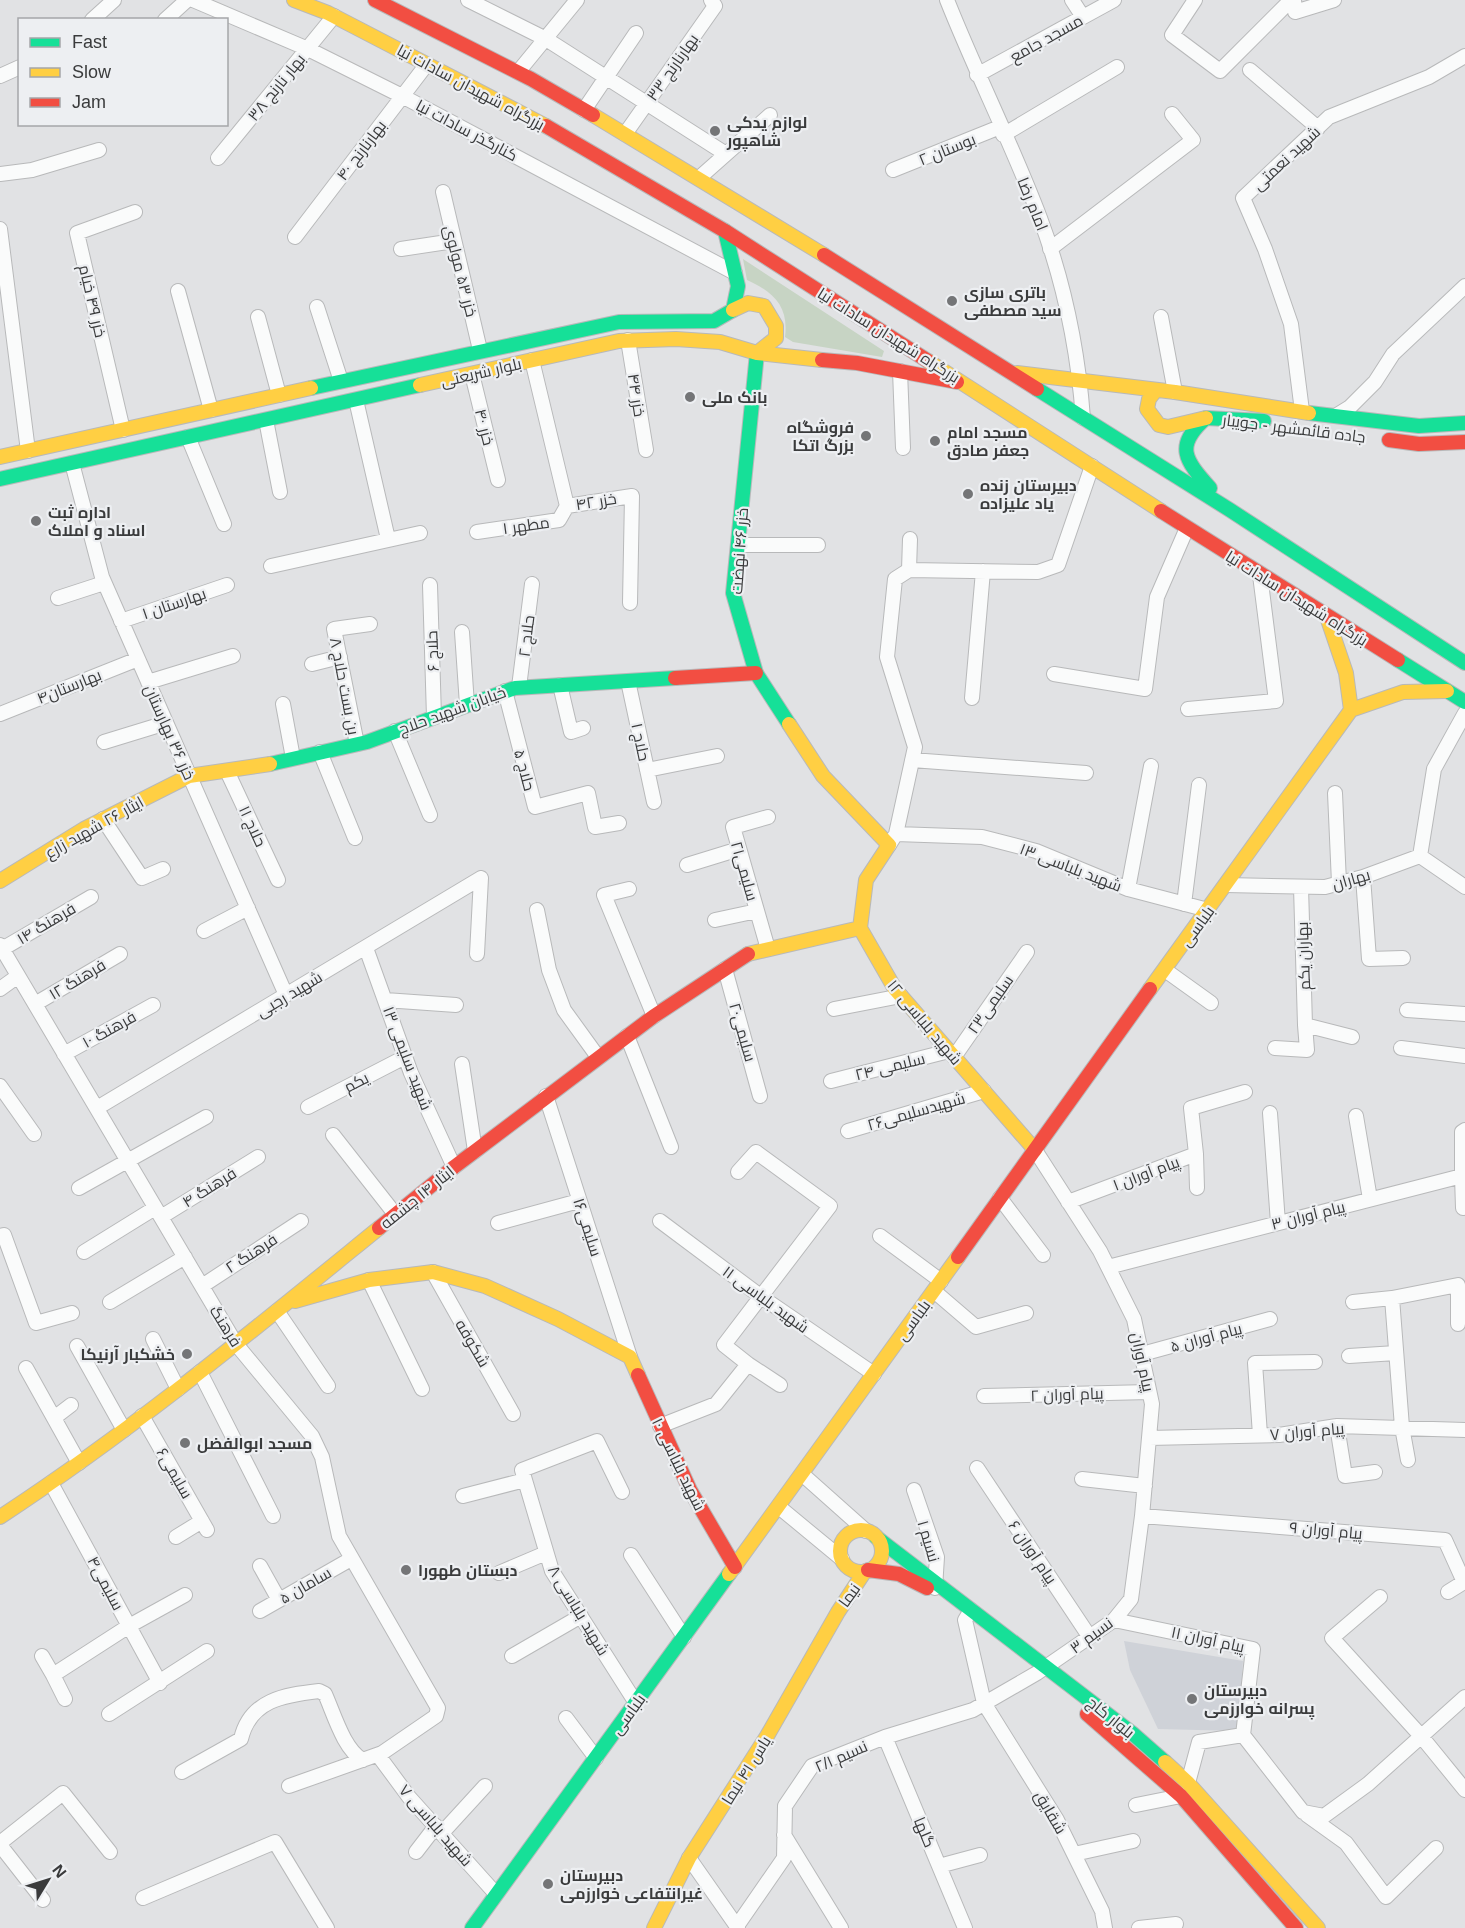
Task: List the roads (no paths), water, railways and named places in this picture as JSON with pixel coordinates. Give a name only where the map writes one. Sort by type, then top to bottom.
[{"type":"main road","name":"بزرگراه شهیدان سادات نیا","points":[[294,0],[334,16],[515,108],[725,231],[967,384],[1260,575],[1465,702]]},
{"type":"main road","name":"بزرگراه شهیدان سادات نیا","points":[[375,0],[518,72],[699,178],[1230,510],[1465,663]]},
{"type":"main road","points":[[725,231],[738,286],[733,310]]},
{"type":"main road","name":"بلوار شریعتی","points":[[0,458],[480,350],[618,322],[714,321],[748,303],[764,306],[776,321],[778,336],[771,347],[757,353]]},
{"type":"main road","name":"بلوار شریعتی","points":[[0,479],[628,340],[676,339],[720,342],[757,353],[857,363],[967,384]]},
{"type":"main road","name":"خزر ۴۶ نهضت","points":[[757,353],[733,593],[756,673],[823,776],[893,840]]},
{"type":"main road","points":[[1010,372],[1175,392],[1332,417],[1419,426],[1465,423]]},
{"type":"main road","points":[[1155,391],[1149,399],[1147,409],[1159,425],[1168,427],[1206,418]]},
{"type":"main road","name":"جاده قائمشهر - جویبار","points":[[1230,510],[1188,464],[1183,447],[1190,430],[1206,418],[1246,418],[1278,423]]},
{"type":"main road","name":"جاده قائمشهر - جویبار","points":[[1375,438],[1419,444],[1465,442]]},
{"type":"main road","points":[[1327,617],[1346,673],[1351,710],[1403,692],[1447,691]]},
{"type":"main road","name":"خیابان شهید حلاج","points":[[189,776],[293,759],[357,744],[519,687],[756,673]]},
{"type":"main road","name":"بلباسی","points":[[472,1928],[779,1507],[1351,710]]},
{"type":"main road","name":"ایثار ۲۶ شهید زارع","points":[[0,881],[103,819],[189,776]]},
{"type":"main road","points":[[860,928],[866,880],[893,840]]},
{"type":"main road","name":"ایثار ۱۴ چشمه","points":[[0,1517],[80,1463],[178,1389],[454,1167],[654,1016],[747,954],[860,928]]},
{"type":"main road","name":"شهید بلباسی ١٢","points":[[860,928],[901,996],[1035,1150]]},
{"type":"main road","points":[[282,1307],[369,1280],[433,1272],[485,1286],[558,1319],[630,1357]]},
{"type":"main road","name":"شهید بلباسی ١٠","points":[[630,1357],[690,1490],[735,1567]]},
{"type":"main road","points":[[853,1532],[871,1534],[880,1543],[880,1557],[877,1564],[867,1570],[851,1569],[843,1561],[843,1540],[853,1532]]},
{"type":"main road","name":"بلوار کاج","points":[[871,1534],[968,1615],[1132,1733],[1188,1783],[1318,1928]]},
{"type":"main road","name":"نیما","points":[[838,1612],[843,1561]]},
{"type":"main road","name":"بلوار کاج","points":[[867,1570],[885,1570],[935,1588]]},
{"type":"main road","name":"نیما","points":[[838,1612],[867,1570]]},
{"type":"main road","name":"یاس ۴۱ نیما","points":[[654,1928],[689,1858],[767,1736],[838,1612]]},
{"type":"main road","name":"بلوار کاج","points":[[1042,1670],[1181,1796],[1296,1928]]},
{"type":"street","points":[[94,18],[114,0]]},
{"type":"street","points":[[167,18],[187,0]]},
{"type":"street","name":"کنارگذر سادات نیا","points":[[193,0],[308,49],[402,96],[735,273]]},
{"type":"street","points":[[468,0],[546,39],[726,154]]},
{"type":"street","points":[[518,72],[578,0]]},
{"type":"street","name":"بهارنارنج ۳۳","points":[[625,134],[715,6],[711,0]]},
{"type":"street","name":"امام رضا","points":[[947,0],[1040,219],[1050,249],[1066,303],[1080,380],[1083,418]]},
{"type":"street","points":[[1072,0],[1083,17]]},
{"type":"street","name":"مسجد جامع","points":[[977,75],[1114,0]]},
{"type":"street","points":[[1194,0],[1172,35],[1220,71],[1293,0]]},
{"type":"street","points":[[1293,0],[1295,12],[1335,0]]},
{"type":"street","name":"بهار نارنج ۳۸","points":[[218,158],[334,16]]},
{"type":"street","points":[[584,110],[636,33]]},
{"type":"street","name":"شهید نعمتی","points":[[1302,411],[1291,324],[1265,249],[1243,198],[1329,117],[1429,77],[1465,56]]},
{"type":"street","name":"بهارنارنج ۴۰","points":[[295,237],[427,63]]},
{"type":"street","name":"بوستان ۲","points":[[893,170],[1002,131],[1117,67]]},
{"type":"street","points":[[0,76],[18,68]]},
{"type":"street","points":[[1250,70],[1318,128]]},
{"type":"street","points":[[1050,249],[1193,140],[1172,114]]},
{"type":"street","points":[[699,178],[770,115]]},
{"type":"street","points":[[0,174],[32,170],[99,150]]},
{"type":"street","name":"خزر ۵۳ مولوی","points":[[442,192],[480,350]]},
{"type":"street","name":"خزر ۴۹ خیام","points":[[123,430],[77,233],[135,212]]},
{"type":"street","points":[[0,229],[27,451]]},
{"type":"street","points":[[401,249],[454,241]]},
{"type":"street","points":[[1332,417],[1350,407],[1375,382],[1393,354],[1465,286]]},
{"type":"street","points":[[178,291],[211,410]]},
{"type":"street","points":[[317,307],[340,381]]},
{"type":"street","points":[[258,317],[279,395]]},
{"type":"street","points":[[1161,317],[1175,392]]},
{"type":"street","name":"خزر ۴۴","points":[[628,340],[646,450]]},
{"type":"street","name":"خزر ۴۲","points":[[532,360],[567,506],[632,495],[630,603]]},
{"type":"street","points":[[900,371],[903,448]]},
{"type":"street","name":"خزر ۴۰","points":[[472,374],[498,480]]},
{"type":"street","points":[[356,400],[388,539]]},
{"type":"street","points":[[266,420],[280,492]]},
{"type":"street","points":[[188,437],[224,524]]},
{"type":"street","name":"خزر ۳۶ بهارستان","points":[[72,463],[104,583],[286,996]]},
{"type":"street","points":[[893,840],[915,747],[887,657],[895,579],[909,570],[1038,572],[1059,565],[1092,466]]},
{"type":"street","name":"مطهر ۱","points":[[477,532],[559,520],[567,506]]},
{"type":"street","points":[[1054,674],[1145,689],[1157,597],[1187,528]]},
{"type":"street","points":[[271,566],[420,533]]},
{"type":"street","points":[[909,570],[910,539]]},
{"type":"street","points":[[738,545],[818,545]]},
{"type":"street","points":[[972,698],[983,571]]},
{"type":"street","points":[[1188,709],[1276,701],[1260,575]]},
{"type":"street","points":[[58,598],[104,583]]},
{"type":"street","name":"حلاج ۲","points":[[519,687],[532,584]]},
{"type":"street","name":"بهارستان ۱","points":[[121,621],[227,585]]},
{"type":"street","name":"حلاج ۶","points":[[430,585],[434,717]]},
{"type":"street","name":"بن بست حلاج ۸","points":[[357,744],[334,629],[370,624]]},
{"type":"street","points":[[462,632],[467,705]]},
{"type":"street","points":[[148,682],[233,656]]},
{"type":"street","points":[[312,664],[339,657]]},
{"type":"street","name":"بهارستان۴","points":[[0,714],[138,659]]},
{"type":"street","name":"حلاج ۱","points":[[628,681],[654,802]]},
{"type":"street","points":[[560,685],[571,732],[584,728]]},
{"type":"street","name":"حلاج ۵","points":[[505,691],[535,807],[588,793],[595,827],[619,823]]},
{"type":"street","points":[[283,704],[293,759]]},
{"type":"street","points":[[1465,713],[1434,769],[1420,856],[1465,887]]},
{"type":"street","points":[[104,742],[166,723]]},
{"type":"street","points":[[395,731],[430,815]]},
{"type":"street","points":[[320,752],[355,838]]},
{"type":"street","points":[[647,770],[717,756]]},
{"type":"street","points":[[912,760],[1086,773]]},
{"type":"street","points":[[1128,889],[1151,766]]},
{"type":"street","name":"حلاج ۱۱","points":[[227,771],[278,880]]},
{"type":"street","points":[[1184,904],[1199,785]]},
{"type":"street","points":[[1335,793],[1339,884]]},
{"type":"street","name":"سلیمی۲۱","points":[[768,817],[733,827],[768,949]]},
{"type":"street","points":[[103,819],[142,878],[163,869]]},
{"type":"street","name":"شهید بلباسی ١٣","points":[[893,840],[982,837],[1036,851],[1128,889],[1208,910]]},
{"type":"street","points":[[687,865],[739,849]]},
{"type":"street","name":"بهاران","points":[[1226,885],[1325,887],[1363,877],[1420,856]]},
{"type":"street","points":[[1363,877],[1369,959],[1403,958]]},
{"type":"street","name":"شهید رجبی","points":[[97,1108],[482,878],[477,954]]},
{"type":"street","name":"بهاران یکم","points":[[1275,1048],[1307,1050],[1301,886]]},
{"type":"street","points":[[629,890],[604,895],[654,1016]]},
{"type":"street","name":"فرهنگ ۱۴","points":[[1,947],[90,897]]},
{"type":"street","points":[[204,931],[248,908]]},
{"type":"street","points":[[537,910],[549,970],[564,1010],[598,1057]]},
{"type":"street","points":[[715,920],[757,911]]},
{"type":"street","name":"فرهنگ","points":[[1,947],[236,1344],[312,1436],[322,1457],[339,1536],[405,1646],[438,1708],[436,1716],[378,1755]]},
{"type":"street","name":"شهید سلیمی ۱۳","points":[[366,948],[405,1057],[454,1167]]},
{"type":"street","name":"سلیمی۲۳","points":[[951,1054],[1027,952]]},
{"type":"street","name":"فرهنگ ۱۲","points":[[35,1005],[120,954]]},
{"type":"street","name":"سلیمی۲۰","points":[[725,969],[760,1096]]},
{"type":"street","points":[[1164,970],[1211,1003]]},
{"type":"street","points":[[0,989],[18,976]]},
{"type":"street","points":[[834,1009],[901,996]]},
{"type":"street","points":[[385,1000],[456,1005]]},
{"type":"street","name":"فرهنگ ۱۰","points":[[64,1054],[153,1005]]},
{"type":"street","points":[[1407,1010],[1465,1014]]},
{"type":"street","points":[[1305,1025],[1353,1037]]},
{"type":"street","points":[[627,1036],[671,1147]]},
{"type":"street","points":[[1401,1048],[1465,1056]]},
{"type":"street","name":"سلیمی ۲۴","points":[[831,1081],[951,1054]]},
{"type":"street","name":"یکم","points":[[308,1107],[405,1057]]},
{"type":"street","points":[[462,1064],[476,1151]]},
{"type":"street","points":[[0,1086],[34,1134]]},
{"type":"street","name":"شهیدسلیمی۲۶","points":[[848,1131],[984,1092]]},
{"type":"street","name":"پیام آوران ۱","points":[[1068,1202],[1196,1154],[1191,1108],[1245,1092]]},
{"type":"street","name":"سلیمی۱۶","points":[[546,1096],[630,1357]]},
{"type":"street","points":[[1270,1113],[1278,1223]]},
{"type":"street","points":[[1356,1116],[1370,1199]]},
{"type":"street","points":[[79,1188],[206,1117]]},
{"type":"street","points":[[1462,1208],[1462,1132],[1465,1130]]},
{"type":"street","points":[[333,1135],[395,1214]]},
{"type":"street","name":"پیام آوران","points":[[1035,1150],[1108,1267],[1134,1319],[1142,1354],[1152,1404],[1142,1516],[1131,1599]]},
{"type":"street","points":[[738,1172],[756,1152],[830,1206],[763,1298],[724,1345],[780,1385]]},
{"type":"street","points":[[1196,1154],[1197,1188]]},
{"type":"street","name":"فرهنگ ۴","points":[[84,1252],[258,1157]]},
{"type":"street","name":"پیام آوران ۳","points":[[1108,1267],[1462,1176]]},
{"type":"street","points":[[1000,1198],[1043,1255]]},
{"type":"street","points":[[498,1222],[579,1201]]},
{"type":"street","name":"فرهنگ ۲","points":[[201,1286],[301,1221]]},
{"type":"street","name":"شهید بلباسی ١١","points":[[660,1221],[763,1298],[874,1374]]},
{"type":"street","points":[[0,1236],[4,1235],[36,1323],[72,1313]]},
{"type":"street","points":[[880,1236],[938,1286],[976,1328],[1026,1313]]},
{"type":"street","points":[[110,1302],[185,1257]]},
{"type":"street","name":"شکوفه","points":[[433,1272],[513,1414]]},
{"type":"street","points":[[369,1280],[422,1389]]},
{"type":"street","points":[[1353,1302],[1392,1298],[1458,1285],[1458,1324]]},
{"type":"street","points":[[1392,1298],[1401,1427],[1408,1460]]},
{"type":"street","points":[[282,1307],[328,1386]]},
{"type":"street","name":"پیام آوران ۵","points":[[1142,1354],[1270,1319]]},
{"type":"street","points":[[153,1339],[178,1389]]},
{"type":"street","points":[[77,1346],[124,1430]]},
{"type":"street","points":[[1349,1356],[1396,1353]]},
{"type":"street","points":[[1260,1435],[1255,1364],[1315,1362]]},
{"type":"street","points":[[660,1426],[716,1404],[748,1364]]},
{"type":"street","points":[[26,1368],[80,1463]]},
{"type":"street","points":[[200,1372],[273,1516]]},
{"type":"street","name":"پیام آوران ۲","points":[[984,1396],[1149,1392]]},
{"type":"street","points":[[54,1418],[71,1405]]},
{"type":"street","name":"سلیمی۶","points":[[142,1416],[204,1525],[176,1537]]},
{"type":"street","points":[[1337,1426],[1345,1476],[1375,1472]]},
{"type":"street","name":"پیام آوران ۷","points":[[1149,1438],[1260,1435],[1337,1426],[1465,1430]]},
{"type":"street","points":[[463,1496],[525,1480],[522,1470],[597,1441],[622,1492]]},
{"type":"street","name":"پیام آوران ۶","points":[[977,1468],[1089,1636]]},
{"type":"street","name":"بلوار کاج","points":[[802,1474],[871,1534]]},
{"type":"street","points":[[1082,1479],[1145,1486]]},
{"type":"street","name":"شهید بلباسی ۸","points":[[525,1480],[552,1570],[636,1703]]},
{"type":"street","name":"سلیمی۴","points":[[51,1483],[160,1683]]},
{"type":"street","name":"نسیم ۱","points":[[914,1490],[937,1557],[935,1588]]},
{"type":"street","points":[[779,1507],[843,1561]]},
{"type":"street","name":"پیام آوران ۹","points":[[1142,1516],[1444,1540],[1464,1582],[1448,1592]]},
{"type":"street","points":[[499,1573],[546,1553]]},
{"type":"street","points":[[631,1555],[684,1637]]},
{"type":"street","name":"سامان ۵","points":[[260,1611],[351,1559]]},
{"type":"street","points":[[260,1566],[279,1600]]},
{"type":"street","points":[[53,1675],[129,1626],[185,1595]]},
{"type":"street","points":[[1380,1597],[1332,1638],[1465,1790]]},
{"type":"street","name":"نسیم ۳","points":[[1042,1670],[1114,1620],[1131,1599]]},
{"type":"street","name":"شقایق","points":[[968,1615],[984,1703],[1057,1820],[1102,1911],[1105,1928]]},
{"type":"street","points":[[512,1656],[581,1616]]},
{"type":"street","name":"پیام آوران ۱۱","points":[[1114,1620],[1253,1649],[1243,1735]]},
{"type":"street","points":[[109,1714],[207,1651]]},
{"type":"street","points":[[42,1656],[65,1699]]},
{"type":"street","name":"نسیم ۲/۱","points":[[737,1927],[784,1858],[785,1806],[812,1766],[885,1737],[973,1710],[1042,1670]]},
{"type":"street","points":[[182,1772],[241,1739],[245,1722],[263,1705],[319,1691],[325,1694],[350,1747],[363,1760]]},
{"type":"street","points":[[1303,1812],[1324,1816],[1368,1784],[1465,1697]]},
{"type":"street","points":[[567,1718],[596,1758]]},
{"type":"street","points":[[1188,1783],[1199,1742],[1243,1735],[1303,1812],[1346,1843],[1386,1897],[1436,1848]]},
{"type":"street","name":"گلها","points":[[885,1737],[965,1928]]},
{"type":"street","points":[[289,1786],[378,1755]]},
{"type":"street","name":"شهید بلباسی ۷","points":[[378,1755],[409,1797],[496,1894]]},
{"type":"street","points":[[416,1852],[485,1786]]},
{"type":"street","points":[[43,1900],[0,1844],[63,1793],[110,1852]]},
{"type":"street","points":[[1136,1805],[1181,1796]]},
{"type":"street","points":[[784,1835],[841,1928]]},
{"type":"street","points":[[1074,1854],[1134,1841]]},
{"type":"street","points":[[142,1898],[275,1842],[327,1928]]},
{"type":"street","points":[[939,1866],[980,1855]]},
{"type":"street","points":[[689,1858],[737,1927]]},
{"type":"street","points":[[1140,1928],[1176,1924]]},
{"type":"place","name":"لوازم یدکی شاهپور","points":[[715,131]]},
{"type":"place","name":"باتری سازی سید مصطفی","points":[[952,301]]},
{"type":"place","name":"بانک ملی","points":[[690,397]]},
{"type":"place","name":"فروشگاه بزرگ اتکا","points":[[866,436]]},
{"type":"place","name":"مسجد امام جعفر صادق","points":[[935,441]]},
{"type":"place","name":"دبیرستان زنده یاد علیزاده","points":[[968,494]]},
{"type":"place","name":"اداره ثبت اسناد و املاک","points":[[36,521]]},
{"type":"place","name":"خشکبار آرنیکا","points":[[187,1354]]},
{"type":"place","name":"مسجد ابوالفضل","points":[[185,1443]]},
{"type":"place","name":"دبستان طهورا","points":[[406,1570]]},
{"type":"place","name":"دبیرستان پسرانه خوارزمی","points":[[1192,1699]]},
{"type":"place","name":"دبیرستان غیرانتفاعی خوارزمی","points":[[548,1884]]}]
